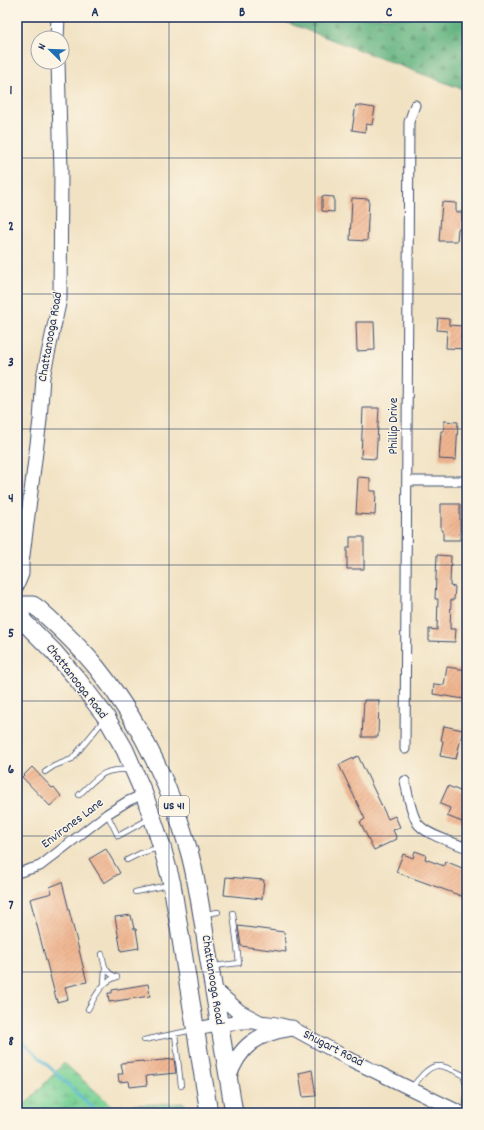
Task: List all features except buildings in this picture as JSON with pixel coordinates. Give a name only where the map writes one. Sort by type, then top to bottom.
[{"type":"highway","name":"Chattanooga Road","points":[[208,1113],[172,884],[162,846],[144,794],[125,750],[106,717],[66,665],[23,621],[18,604],[33,605],[48,617],[72,640],[103,676],[135,724],[160,771],[179,819],[193,870],[210,913],[210,966],[234,1113]]},
{"type":"main road","points":[[214,990],[239,1012],[258,1022]]},
{"type":"main road","points":[[228,1079],[238,1057],[248,1044],[262,1035],[292,1028]]},
{"type":"street","points":[[57,30],[58,17]]},
{"type":"street","name":"Chattanooga Road","points":[[17,586],[22,574],[19,565],[40,420],[43,377],[60,299],[61,171],[58,70]]},
{"type":"street","name":"Phillip Drive","points":[[405,749],[409,122],[415,105]]},
{"type":"street","points":[[407,481],[467,481]]},
{"type":"street","points":[[405,781],[408,796],[418,824],[430,833],[467,848]]},
{"type":"street","name":"Environes Lane","points":[[17,873],[40,866],[108,814],[128,801],[144,794]]},
{"type":"street","name":"Shugart Road","points":[[196,1029],[219,1025],[258,1022],[274,1023],[292,1028],[347,1058],[462,1113]]},
{"type":"lane","points":[[45,772],[54,766],[72,759],[100,727],[106,717]]},
{"type":"lane","points":[[80,794],[103,773],[118,769],[134,770]]},
{"type":"lane","points":[[108,814],[118,836],[152,817]]},
{"type":"lane","points":[[127,860],[141,853],[162,846]]},
{"type":"lane","points":[[135,892],[172,884]]},
{"type":"lane","points":[[210,966],[239,963],[233,914]]},
{"type":"lane","points":[[102,954],[105,968],[104,984]]},
{"type":"lane","points":[[88,1009],[104,984],[112,978],[117,977],[110,974],[105,968]]},
{"type":"lane","points":[[144,1040],[196,1029]]},
{"type":"lane","points":[[175,1034],[181,1086]]},
{"type":"lane","points":[[411,1088],[427,1070],[433,1066],[444,1066],[463,1075],[467,1087]]},
{"type":"lane","points":[[465,1113],[467,1096]]},
{"type":"green space","points":[[272,17],[467,17],[467,91]]},
{"type":"green space","points":[[64,1063],[112,1106],[184,1103],[186,1113],[17,1113]]},
{"type":"waterway","points":[[17,116],[17,130]]},
{"type":"waterway","points":[[17,1012],[22,1041],[17,1051]]},
{"type":"waterway","points":[[22,1041],[98,1113]]}]
